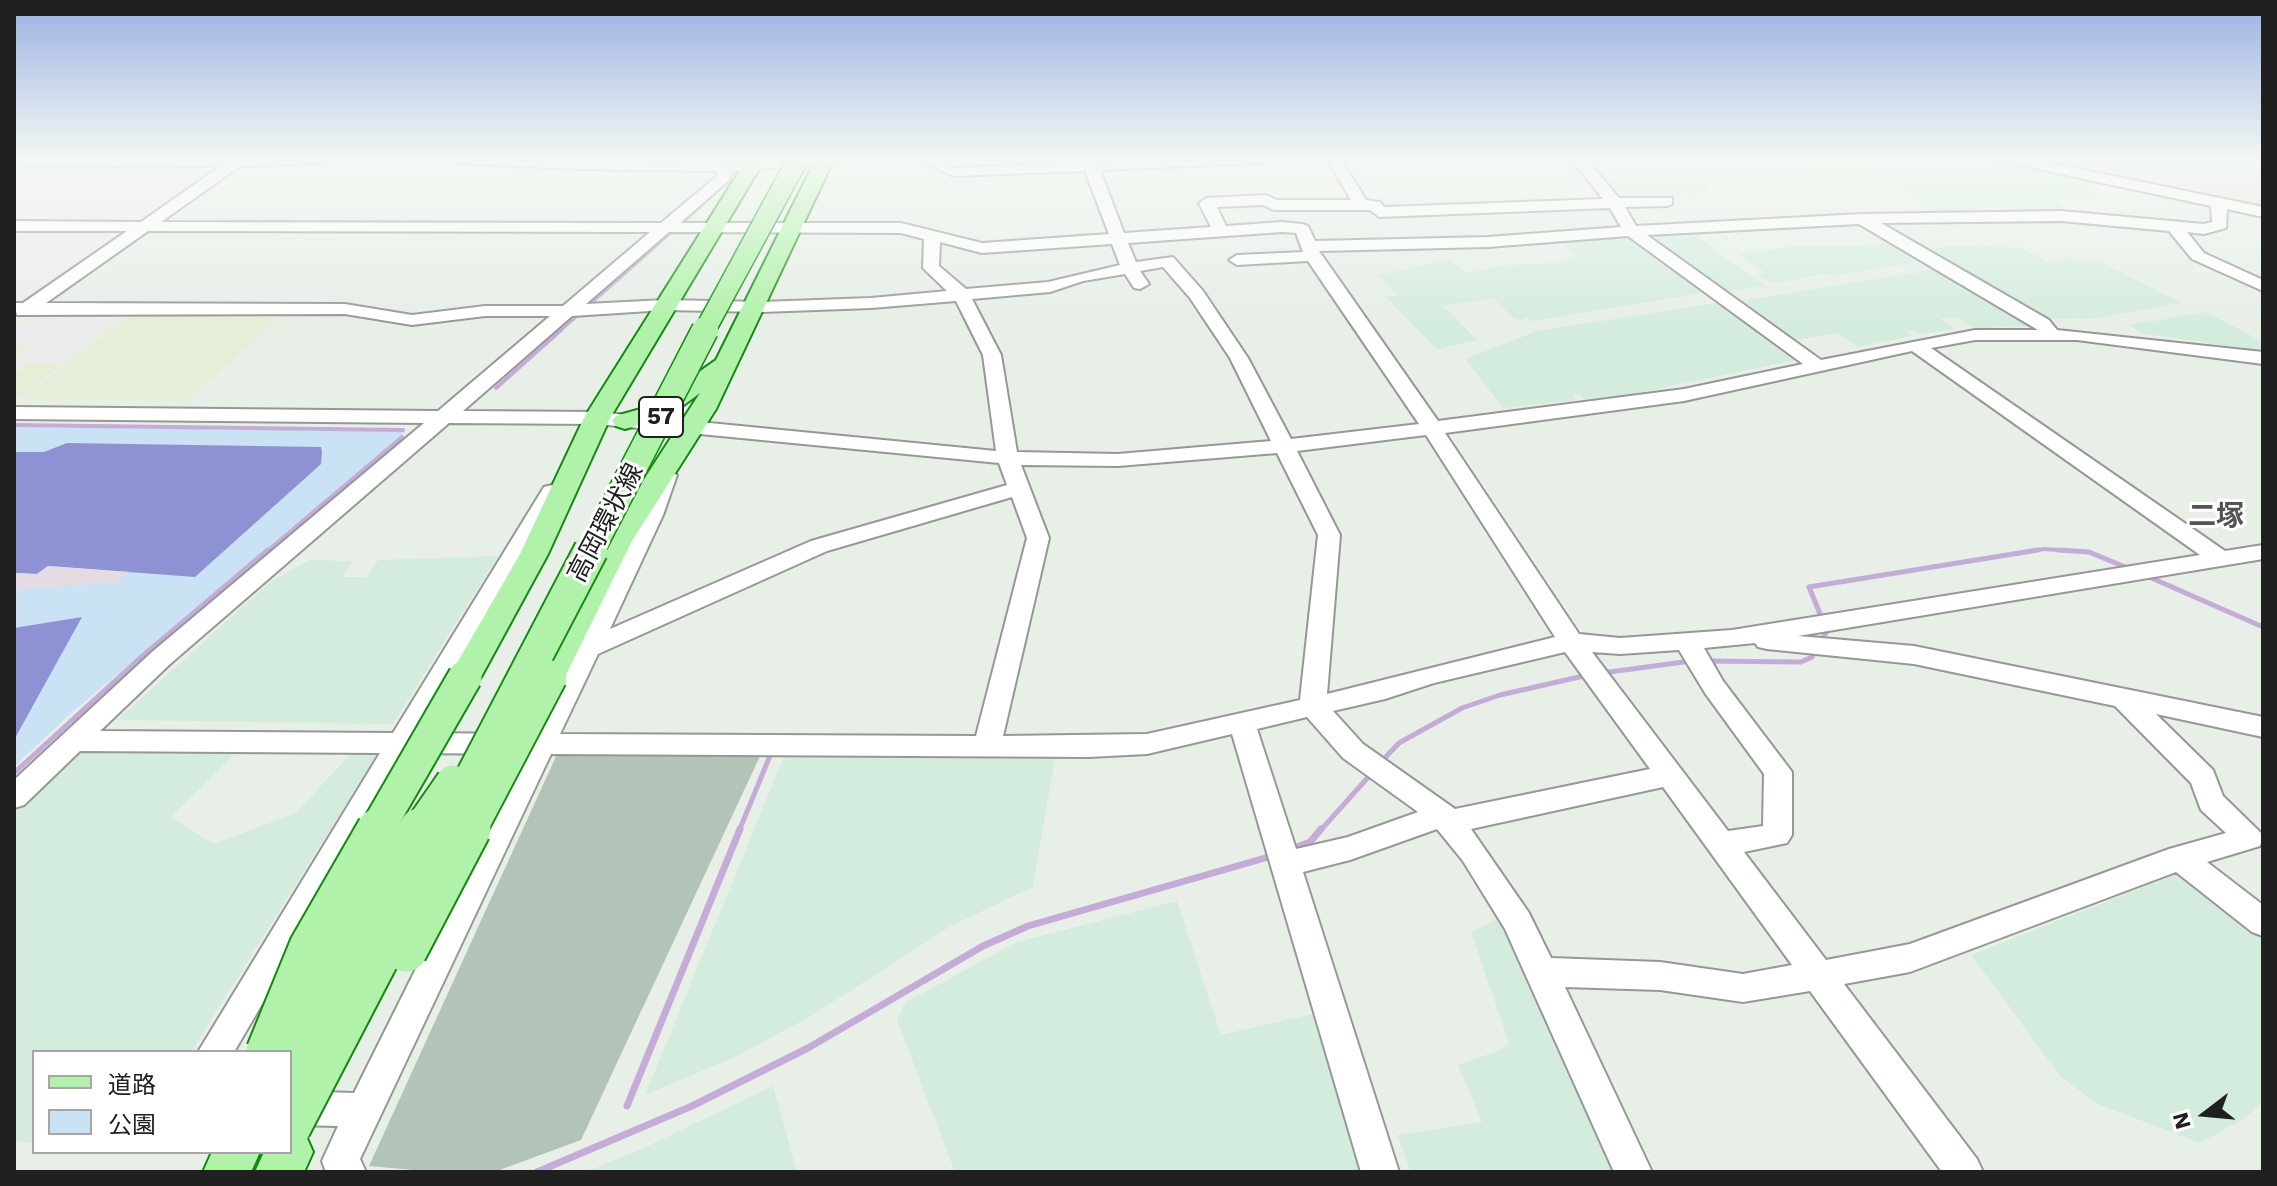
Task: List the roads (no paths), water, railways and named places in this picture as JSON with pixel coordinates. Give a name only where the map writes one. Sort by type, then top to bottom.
[{"type":"main road","name":"57","points":[[268,1050],[310,947],[534,554],[597,418],[721,214]]},
{"type":"main road","name":"高岡環状線","points":[[292,1123],[538,676],[724,294],[768,214]]},
{"type":"main road","name":"57","points":[[292,1148],[408,947],[538,676],[618,541],[704,409],[797,214]]},
{"type":"main road","points":[[575,467],[624,427],[660,411],[701,383],[728,359]]},
{"type":"main road","name":"高岡環状線","points":[[292,1054],[403,854],[538,676]]},
{"type":"main road","points":[[226,1172],[236,1154]]},
{"type":"main road","points":[[266,1172],[276,1154]]},
{"type":"main road","name":"57","points":[[278,1172],[288,1154]]},
{"type":"street","points":[[18,311],[159,214]]},
{"type":"street","points":[[14,797],[171,649],[447,416],[679,214]]},
{"type":"street","points":[[1109,214],[1135,275]]},
{"type":"street","points":[[1213,214],[1221,231]]},
{"type":"street","points":[[1304,214],[1308,244]]},
{"type":"street","points":[[1621,214],[1631,231],[1818,366]]},
{"type":"street","points":[[1237,260],[1308,244],[1488,242],[1862,219],[2061,216],[2132,220],[2204,229],[2220,225],[2219,214]]},
{"type":"street","points":[[1862,219],[2043,324],[2051,334]]},
{"type":"street","points":[[14,226],[901,228],[982,248],[1296,227],[1571,642],[1964,1172]]},
{"type":"street","points":[[2174,226],[2198,256],[2263,286]]},
{"type":"street","points":[[933,234],[929,260],[931,268],[961,294],[992,355],[1008,458],[1038,538],[987,747]]},
{"type":"street","points":[[18,311],[345,309],[412,320],[485,311],[564,311],[665,305],[754,308],[871,303],[1050,287],[1135,275],[1167,261],[1197,295],[1239,358],[1329,535],[1313,706],[1353,751],[1446,819],[1474,853],[1518,922],[1633,1172]]},
{"type":"street","points":[[14,413],[597,418],[1008,458],[1118,460],[1286,446],[1684,395],[1975,335],[2051,334],[2122,339],[2263,358]]},
{"type":"street","points":[[1915,345],[2221,559]]},
{"type":"street","points":[[347,1172],[340,1161],[652,515],[669,465]]},
{"type":"street","points":[[216,1050],[552,493],[575,467]]},
{"type":"street","points":[[588,648],[819,546],[1019,488]]},
{"type":"street","points":[[72,741],[987,747],[1147,744],[1385,690],[1429,675],[1571,642],[1620,646],[1732,638],[2263,552]]},
{"type":"street","points":[[1732,638],[1914,655],[2263,727]]},
{"type":"street","points":[[1687,642],[1714,687],[1778,772],[1777,835],[1721,844]]},
{"type":"street","points":[[1541,972],[1660,976],[1743,988],[1910,958],[2180,858],[2250,838],[2211,802],[2203,778],[2124,699]]},
{"type":"street","points":[[1242,723],[1380,1172]]},
{"type":"street","points":[[1285,864],[1446,819],[1670,775]]},
{"type":"street","points":[[2180,858],[2263,923]]},
{"type":"street","points":[[299,910],[462,907]]},
{"type":"street","points":[[292,1108],[364,1110]]},
{"type":"waterway","points":[[559,332],[692,214]]},
{"type":"waterway","points":[[2250,214],[2263,217]]},
{"type":"waterway","points":[[496,388],[561,330]]},
{"type":"waterway","points":[[14,425],[403,430]]},
{"type":"waterway","points":[[266,552],[402,437]]},
{"type":"waterway","points":[[14,773],[139,659],[268,550]]},
{"type":"waterway","points":[[1705,661],[1801,662],[1812,657],[1827,631],[1809,587],[2038,550]]},
{"type":"waterway","points":[[2026,552],[2038,550]]},
{"type":"waterway","points":[[2038,550],[2070,551]]},
{"type":"waterway","points":[[2058,550],[2070,551]]},
{"type":"waterway","points":[[2070,551],[2089,552],[2130,569]]},
{"type":"waterway","points":[[2070,551],[2088,552]]},
{"type":"waterway","points":[[2147,576],[2263,627]]},
{"type":"waterway","points":[[1602,673],[1691,661]]},
{"type":"waterway","points":[[1380,763],[1399,743],[1462,708],[1500,695],[1588,675]]},
{"type":"waterway","points":[[739,831],[772,751]]},
{"type":"waterway","points":[[1320,831],[1371,774]]},
{"type":"waterway","points":[[627,1106],[740,829]]},
{"type":"waterway","points":[[1289,850],[1310,842],[1321,829]]},
{"type":"waterway","points":[[537,1172],[692,1106],[808,1048],[983,946],[1028,926],[1272,856]]},
{"type":"district","name":"二塚","points":[[2216,517]]}]
